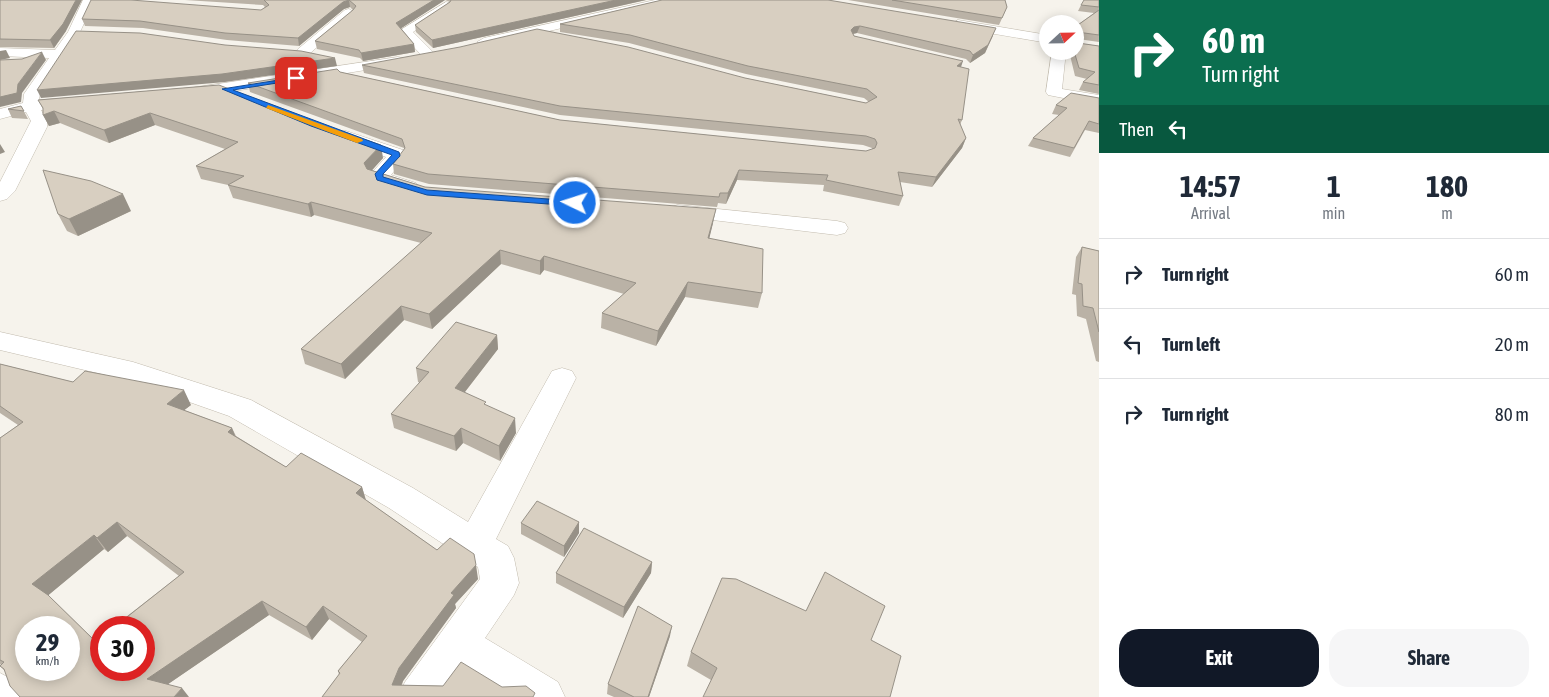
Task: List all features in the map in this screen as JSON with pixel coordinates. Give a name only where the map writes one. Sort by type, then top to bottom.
[{"type":"street","points":[[0,195],[5,191],[38,127],[39,121],[31,106],[32,94],[74,32],[89,0]]},
{"type":"street","points":[[470,46],[670,0]]},
{"type":"street","points":[[608,2],[637,9]]},
{"type":"street","points":[[429,55],[405,31],[446,4]]},
{"type":"street","points":[[349,13],[298,52],[377,82]]},
{"type":"street","points":[[945,22],[1039,38]]},
{"type":"street","points":[[74,32],[94,33]]},
{"type":"street","points":[[527,32],[564,38]]},
{"type":"street","points":[[0,52],[58,54]]},
{"type":"street","points":[[180,94],[225,89],[326,62],[366,67],[445,52]]},
{"type":"street","points":[[1058,60],[1054,92],[1099,100]]},
{"type":"street","points":[[225,89],[260,104]]},
{"type":"street","points":[[0,114],[31,106],[97,101]]},
{"type":"street","points":[[327,130],[396,154],[378,177],[427,192]]},
{"type":"street","points":[[661,209],[837,228]]},
{"type":"street","points":[[0,341],[133,372],[240,408],[401,498],[495,558],[500,583],[420,697]]},
{"type":"street","points":[[474,545],[562,378]]},
{"type":"street","points":[[456,645],[542,697]]},
{"type":"building","points":[[0,0],[76,0],[63,24],[50,40],[0,39]]},
{"type":"building","points":[[91,0],[131,0],[261,10],[269,5],[264,0],[349,0],[343,2],[298,38],[225,33],[140,21],[82,19]]},
{"type":"building","points":[[349,0],[434,0],[396,23],[414,44],[361,53],[359,50],[315,41],[353,10],[356,6]]},
{"type":"building","points":[[451,0],[616,0],[432,40],[415,25]]},
{"type":"building","points":[[662,0],[828,0],[996,28],[988,45],[973,55],[970,51],[860,26],[854,27],[851,30],[854,36],[963,61],[957,66],[969,69],[962,120],[958,119],[966,138],[936,177],[898,172],[903,196],[826,180],[828,175],[739,170],[728,193],[720,193],[719,197],[428,174],[393,164],[405,148],[402,139],[248,83],[337,69],[340,72],[560,120],[866,151],[875,148],[877,143],[875,139],[866,136],[560,106],[362,65],[460,47],[537,29],[628,47],[745,78],[866,103],[877,97],[867,89],[748,66],[630,35],[560,24]]},
{"type":"building","points":[[892,0],[1005,0],[1007,7],[1002,18]]},
{"type":"building","points":[[1084,0],[1099,0],[1099,7],[1081,5]]},
{"type":"building","points":[[1099,10],[1099,35],[1084,33],[1084,21]]},
{"type":"building","points":[[76,31],[140,33],[225,45],[301,51],[335,58],[222,74],[37,90]]},
{"type":"building","points":[[1084,44],[1099,46],[1099,85],[1083,82],[1095,72],[1079,68],[1077,60],[1084,60]]},
{"type":"building","points":[[42,52],[18,84],[17,93],[0,97],[0,60],[22,59]]},
{"type":"building","points":[[219,85],[318,124],[381,145],[364,163],[367,169],[425,187],[716,209],[708,238],[763,249],[762,293],[688,282],[658,331],[602,313],[636,283],[544,256],[540,261],[500,250],[429,314],[401,306],[341,364],[301,349],[432,233],[311,202],[308,204],[228,185],[244,176],[196,166],[238,142],[150,113],[104,130],[54,111],[43,115],[43,108],[38,100]]},
{"type":"building","points":[[1071,93],[1099,98],[1099,124],[1089,121],[1074,148],[1033,138],[1067,108],[1056,105]]},
{"type":"building","points":[[21,106],[24,111],[8,109]]},
{"type":"building","points":[[43,170],[91,181],[123,194],[69,219],[58,214]]},
{"type":"building","points":[[1082,247],[1099,251],[1099,332],[1093,308],[1083,306],[1082,284],[1078,283]]},
{"type":"building","points":[[456,322],[497,335],[455,388],[515,418],[499,446],[461,428],[454,436],[391,414],[429,372],[416,368]]},
{"type":"building","points":[[0,364],[73,382],[85,371],[184,390],[167,404],[232,428],[228,432],[286,467],[301,453],[362,487],[356,493],[437,550],[450,538],[474,554],[476,565],[451,593],[454,595],[399,668],[392,685],[443,686],[461,662],[502,687],[526,686],[535,693],[533,697],[322,697],[340,673],[338,671],[367,636],[323,606],[306,627],[262,601],[155,674],[155,616],[128,616],[184,572],[117,522],[97,538],[94,535],[32,584],[48,595],[69,616],[15,616],[15,681],[80,681],[80,626],[90,636],[90,681],[155,681],[182,688],[174,697],[20,697],[10,686],[4,669],[0,666],[4,662],[0,660],[0,438],[23,422],[0,406]]},
{"type":"building","points":[[537,501],[579,522],[564,546],[521,523]]},
{"type":"building","points":[[584,528],[652,562],[624,607],[556,573]]},
{"type":"building","points":[[825,572],[885,606],[871,640],[901,656],[890,697],[703,697],[717,668],[691,652],[722,578],[736,579],[806,611]]},
{"type":"building","points":[[638,606],[672,626],[648,697],[634,697],[608,684]]},
{"type":"slow traffic","points":[[268,107],[359,141]]},
{"type":"route","points":[[296,78],[225,89],[314,125],[396,154],[379,174],[378,177],[380,178],[427,192],[575,203]]}]
